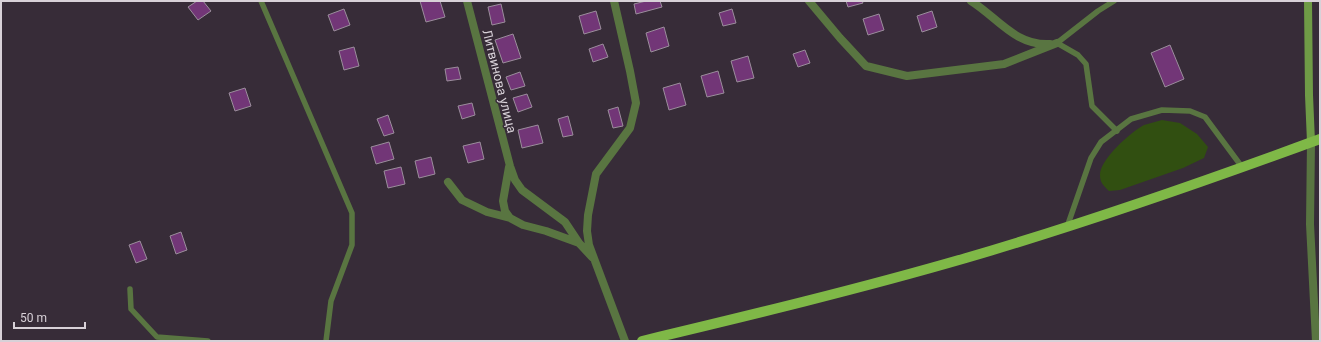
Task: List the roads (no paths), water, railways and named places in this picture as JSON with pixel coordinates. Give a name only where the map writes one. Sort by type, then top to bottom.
[{"type":"main road","points":[[642,341],[852,290],[966,258],[1159,197],[1316,140],[1309,95],[1308,1]]},
{"type":"street","name":"Литвинова улица","points":[[467,1],[510,166],[515,180],[522,190],[564,222],[579,243],[595,260]]},
{"type":"street","points":[[614,1],[636,103],[630,128],[596,174],[588,216],[588,231],[589,245],[625,341]]},
{"type":"street","points":[[809,1],[866,66],[907,76],[1004,64],[1057,43]]},
{"type":"street","points":[[971,1],[978,5],[1000,24],[1023,39],[1042,44],[1057,43]]},
{"type":"street","points":[[1316,140],[1310,224],[1316,341]]},
{"type":"street","points":[[510,166],[503,201],[505,211],[510,218]]},
{"type":"street","points":[[448,182],[462,200],[487,212],[510,218],[523,225],[546,231],[579,243]]},
{"type":"lane","points":[[261,1],[352,213],[352,245],[331,301],[326,341]]},
{"type":"lane","points":[[1114,1],[1098,11],[1057,43],[1078,55],[1086,64],[1092,106],[1117,131]]},
{"type":"lane","points":[[1067,227],[1091,158],[1100,142],[1117,131],[1131,119],[1162,110],[1190,110],[1205,117],[1242,167]]},
{"type":"lane","points":[[130,289],[131,309],[157,337],[208,341]]}]
